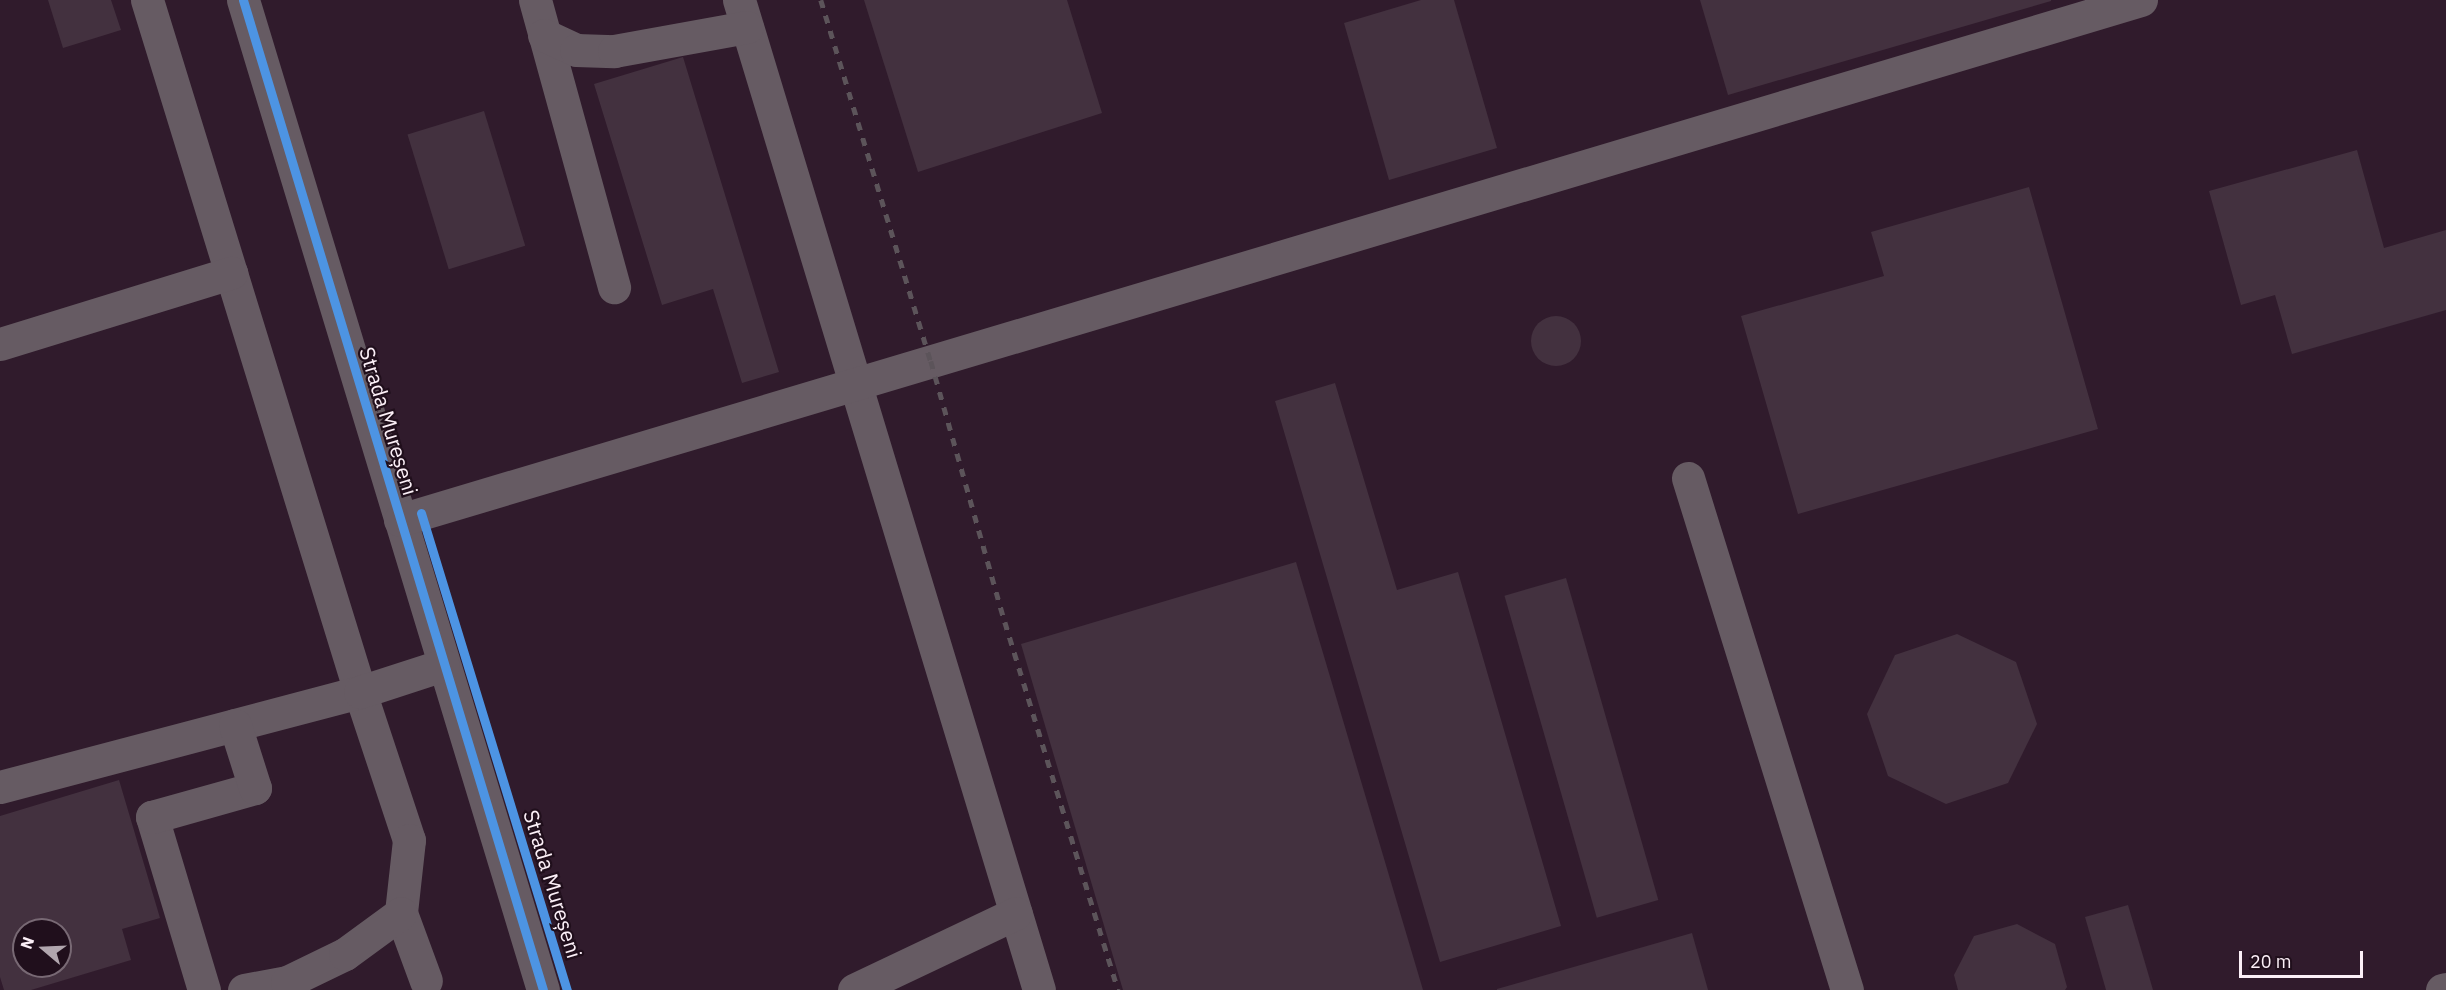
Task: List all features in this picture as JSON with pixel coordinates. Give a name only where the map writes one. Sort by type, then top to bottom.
[{"type":"street","points":[[147,0],[360,692],[409,840],[400,913],[426,981]]},
{"type":"street","name":"Strada Mureșeni","points":[[243,0],[543,990]]},
{"type":"street","points":[[535,0],[614,288]]},
{"type":"street","points":[[400,520],[2141,0]]},
{"type":"street","points":[[544,35],[576,50],[614,51],[743,14],[1039,990]]},
{"type":"street","points":[[0,344],[231,273]]},
{"type":"street","points":[[1688,478],[1847,990]]},
{"type":"street","points":[[0,787],[360,692],[443,665]]},
{"type":"street","points":[[204,990],[152,817],[255,788],[235,725]]},
{"type":"street","points":[[244,990],[287,982],[345,954],[400,913]]},
{"type":"street","points":[[854,990],[1016,914]]},
{"type":"shaded area","points":[[0,0],[2446,0],[2446,990],[0,990]]},
{"type":"building","points":[[48,0],[111,0],[121,30],[63,48]]},
{"type":"building","points":[[864,0],[1067,0],[1102,113],[918,172]]},
{"type":"building","points":[[1421,0],[1454,0],[1497,148],[1389,180],[1344,23]]},
{"type":"building","points":[[1700,0],[2051,0],[2051,1],[1728,95]]},
{"type":"building","points":[[683,57],[779,372],[742,383],[713,289],[662,305],[594,84]]},
{"type":"building","points":[[484,111],[525,246],[449,269],[407,134]]},
{"type":"building","points":[[2357,150],[2384,248],[2446,230],[2446,310],[2292,354],[2275,295],[2241,305],[2209,191]]},
{"type":"building","points":[[2029,187],[2098,429],[1798,514],[1741,316],[1884,276],[1871,232]]},
{"type":"building","points":[[1551,316],[1561,316],[1574,323],[1581,336],[1581,346],[1574,359],[1561,366],[1551,366],[1542,362],[1535,355],[1531,346],[1531,336],[1535,327],[1542,320]]},
{"type":"building","points":[[1335,383],[1397,590],[1458,572],[1561,926],[1440,962],[1275,401]]},
{"type":"building","points":[[1296,562],[1423,990],[1123,990],[1021,644]]},
{"type":"building","points":[[1566,578],[1658,900],[1597,918],[1504,596]]},
{"type":"building","points":[[1957,634],[2016,662],[2037,724],[2008,783],[1946,804],[1888,776],[1867,714],[1895,655]]},
{"type":"building","points":[[119,780],[160,918],[122,929],[131,960],[72,978],[72,918],[12,918],[12,978],[71,978],[31,990],[4,990],[0,977],[0,816]]},
{"type":"building","points":[[2128,905],[2153,990],[2106,990],[2085,917]]},
{"type":"building","points":[[2017,924],[2055,944],[2067,987],[2065,990],[1958,990],[1954,975],[1974,936]]},
{"type":"building","points":[[1692,933],[1708,990],[1497,990],[1497,989]]},
{"type":"railway","points":[[821,0],[931,361],[1005,622],[1118,990]]},
{"type":"cycle path","points":[[243,0],[543,990]]},
{"type":"cycle path","points":[[421,513],[567,990]]}]
